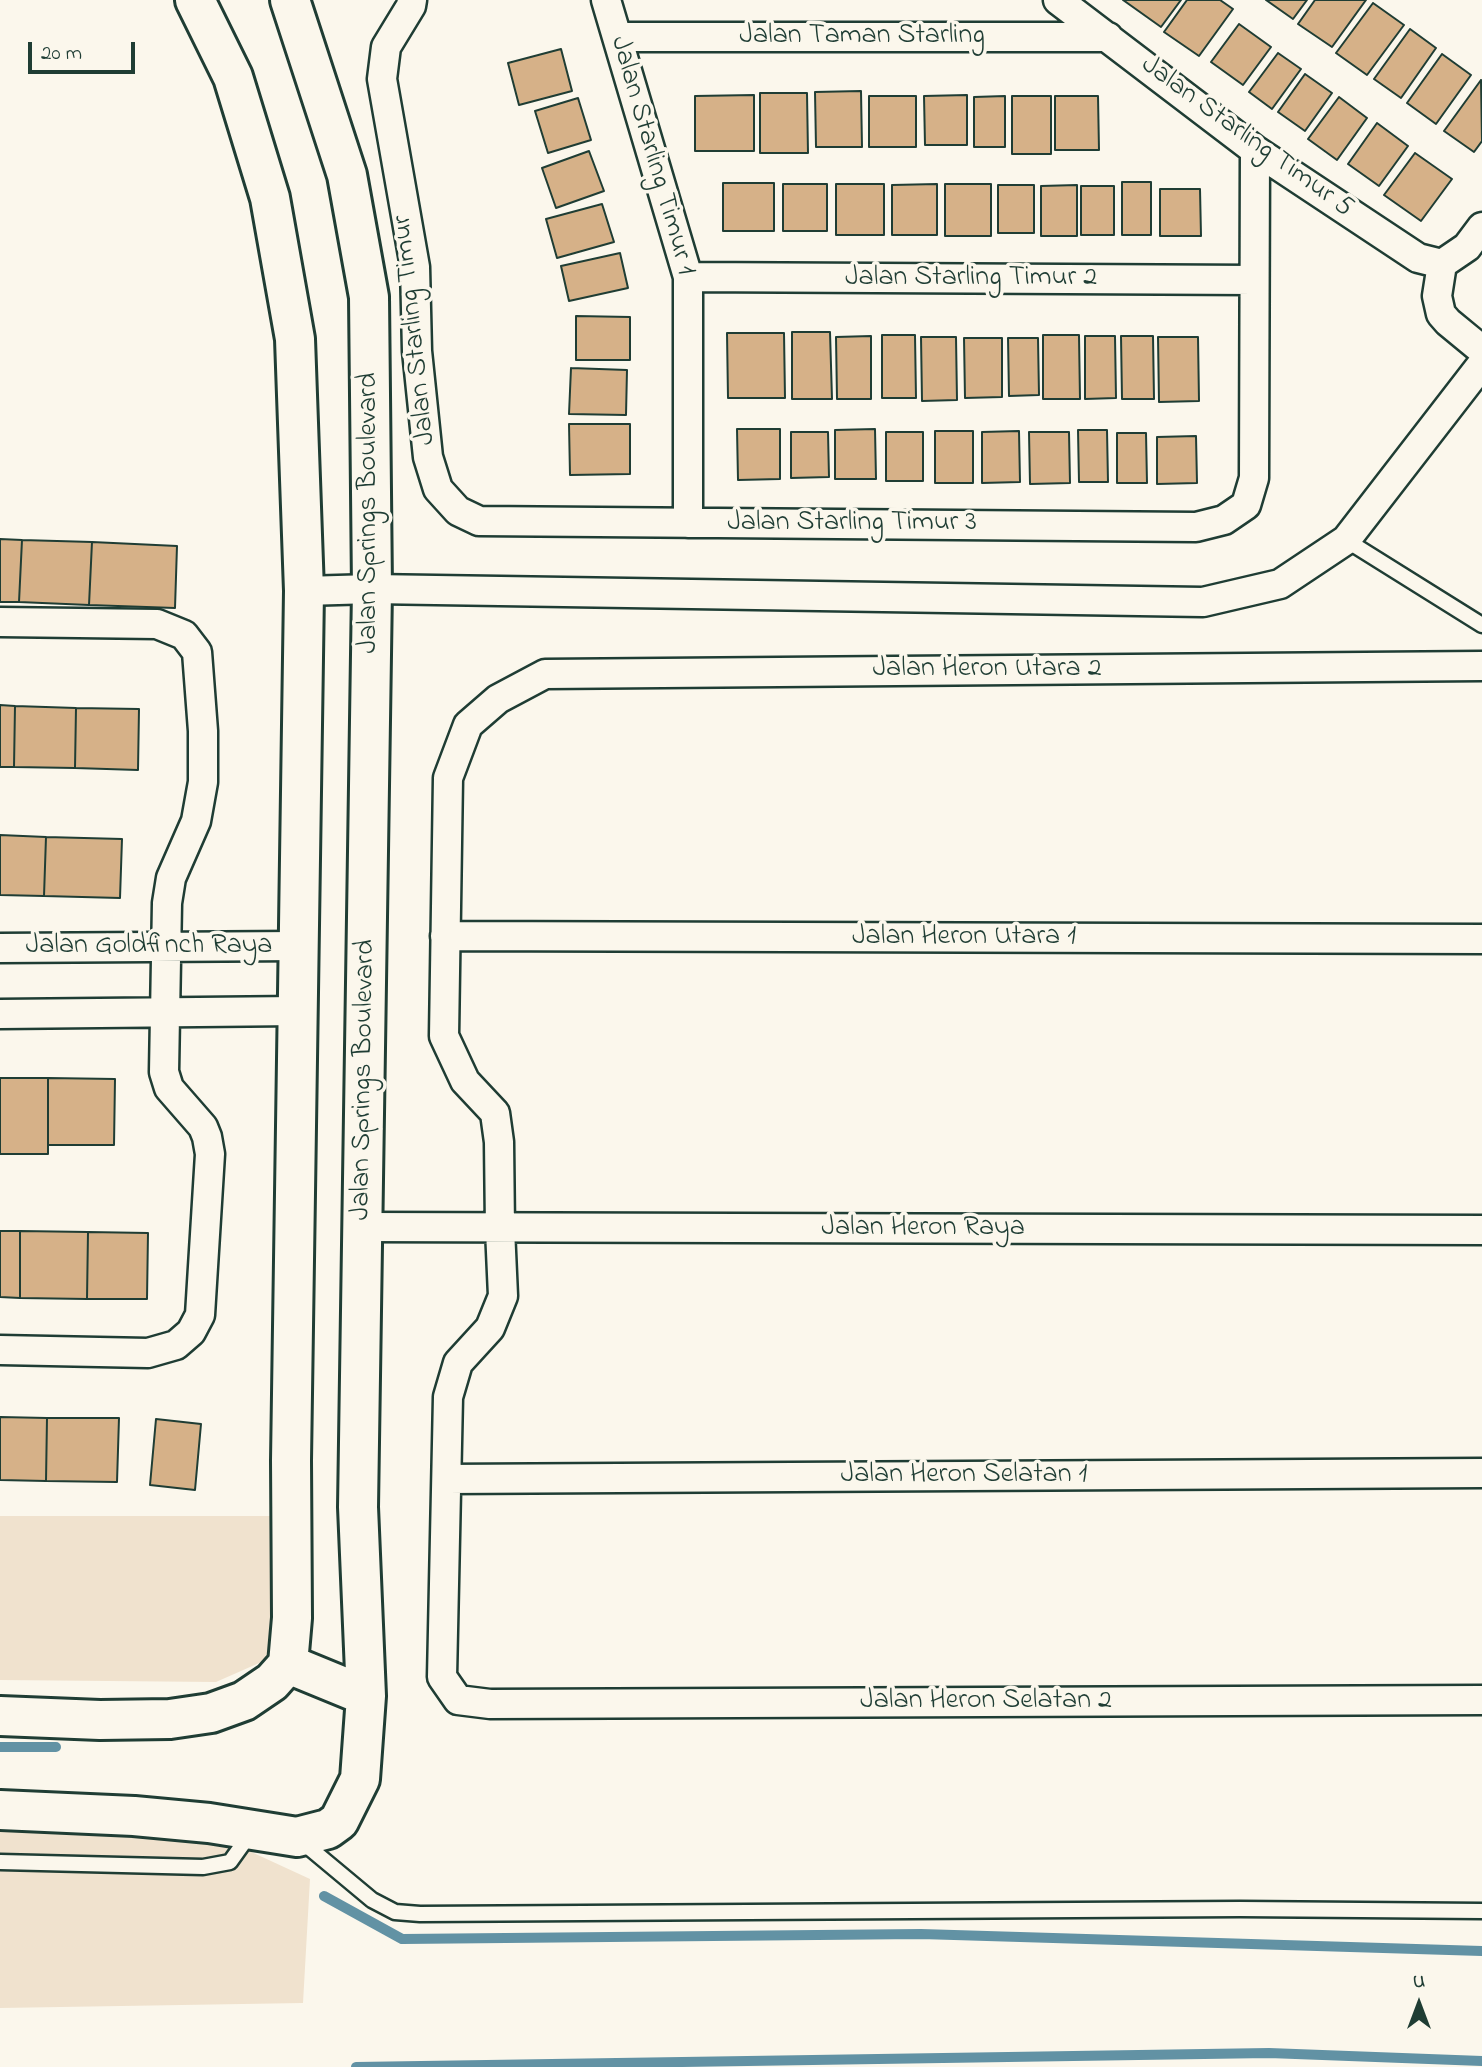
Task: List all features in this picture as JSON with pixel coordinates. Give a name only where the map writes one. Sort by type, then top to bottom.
[{"type":"main road","points":[[0,1716],[100,1720],[158,1719],[212,1713],[244,1701],[272,1682],[288,1664],[292,1618],[291,1460],[304,591],[295,339],[270,198],[233,77],[195,0]]},
{"type":"main road","name":"Jalan Springs Boulevard","points":[[0,1810],[134,1815],[297,1837],[328,1829],[340,1821],[360,1779],[366,1696],[358,1507],[372,589],[369,296],[347,175],[290,0]]},
{"type":"main road","points":[[288,1664],[366,1696]]},
{"type":"street","name":"Jalan Starling Timur","points":[[412,0],[386,47],[382,79],[415,267],[417,351],[428,457],[438,489],[458,511],[479,521]]},
{"type":"street","name":"Jalan Starling Timur 1","points":[[606,0],[688,278],[688,523]]},
{"type":"street","name":"Jalan Starling Timur 5","points":[[1058,0],[1255,150],[1418,258],[1442,264]]},
{"type":"street","name":"Jalan Taman Starling","points":[[617,37],[1108,37]]},
{"type":"street","points":[[1254,281],[1255,150]]},
{"type":"street","points":[[1482,227],[1467,247],[1442,264],[1437,296],[1441,314],[1482,350]]},
{"type":"street","name":"Jalan Starling Timur 2","points":[[688,278],[1254,281]]},
{"type":"street","name":"Jalan Starling Timur 3","points":[[479,521],[1196,527],[1224,520],[1246,505],[1254,478],[1254,281]]},
{"type":"street","points":[[304,591],[372,589],[1203,602],[1280,584],[1346,540],[1482,364]]},
{"type":"street","points":[[0,622],[157,624],[184,635],[197,652],[203,731],[203,782],[196,821],[171,878],[167,903],[164,1072],[169,1088],[202,1127],[210,1154],[200,1315],[191,1332],[176,1345],[148,1353],[0,1350]]},
{"type":"street","name":"Jalan Heron Utara 2","points":[[499,1228],[499,1154],[495,1112],[465,1081],[444,1036],[448,778],[468,725],[498,699],[545,674],[1482,666]]},
{"type":"street","name":"Jalan Heron Utara 1","points":[[445,936],[1482,939]]},
{"type":"street","name":"Jalan Goldfinch Raya","points":[[0,948],[298,946]]},
{"type":"street","points":[[0,1014],[298,1012]]},
{"type":"street","name":"Jalan Heron Raya","points":[[363,1227],[1482,1230]]},
{"type":"street","name":"Jalan Heron Selatan 2","points":[[499,1228],[503,1296],[490,1328],[458,1363],[448,1397],[442,1677],[458,1700],[490,1704],[1482,1700]]},
{"type":"street","name":"Jalan Heron Selatan 1","points":[[447,1479],[1482,1473]]},
{"type":"lane","points":[[1346,540],[1482,625]]},
{"type":"lane","points":[[0,1862],[203,1867],[230,1862],[253,1830]]},
{"type":"lane","points":[[297,1837],[372,1900],[395,1912],[420,1914],[1240,1909],[1482,1911]]},
{"type":"shaded area","points":[[0,1516],[294,1516],[275,1656],[216,1682],[0,1680]]},
{"type":"shaded area","points":[[0,1818],[182,1820],[310,1879],[303,2003],[0,2008]]},
{"type":"building","points":[[1123,0],[1181,0],[1161,27]]},
{"type":"building","points":[[1187,0],[1220,0],[1233,9],[1199,56],[1164,32]]},
{"type":"building","points":[[1266,0],[1307,0],[1293,19]]},
{"type":"building","points":[[1315,0],[1366,0],[1332,47],[1298,24]]},
{"type":"building","points":[[1373,3],[1404,25],[1367,75],[1336,53]]},
{"type":"building","points":[[1239,24],[1271,47],[1243,85],[1211,62]]},
{"type":"building","points":[[1410,29],[1436,48],[1401,98],[1374,79]]},
{"type":"building","points":[[561,49],[572,91],[519,105],[508,63]]},
{"type":"building","points":[[1278,53],[1301,69],[1272,109],[1249,92]]},
{"type":"building","points":[[1442,54],[1471,75],[1436,124],[1407,103]]},
{"type":"building","points":[[1305,74],[1332,93],[1305,131],[1278,112]]},
{"type":"building","points":[[1481,80],[1482,141],[1474,152],[1444,131]]},
{"type":"building","points":[[861,91],[862,147],[816,147],[815,92]]},
{"type":"building","points":[[760,93],[807,93],[808,153],[760,153]]},
{"type":"building","points":[[754,95],[754,151],[695,151],[695,96]]},
{"type":"building","points":[[967,95],[967,145],[925,145],[924,96]]},
{"type":"building","points":[[869,96],[916,96],[916,147],[869,147]]},
{"type":"building","points":[[1005,96],[1005,147],[974,147],[974,97]]},
{"type":"building","points":[[1012,96],[1051,96],[1051,154],[1012,154]]},
{"type":"building","points":[[1055,96],[1098,96],[1099,150],[1055,150]]},
{"type":"building","points":[[1339,97],[1367,118],[1337,160],[1308,139]]},
{"type":"building","points":[[578,98],[591,140],[548,153],[535,111]]},
{"type":"building","points":[[1377,123],[1408,146],[1379,186],[1348,164]]},
{"type":"building","points":[[589,151],[604,191],[556,208],[542,168]]},
{"type":"building","points":[[1415,153],[1452,179],[1421,221],[1384,195]]},
{"type":"building","points":[[1122,182],[1151,182],[1151,235],[1122,235]]},
{"type":"building","points":[[723,183],[774,183],[774,231],[723,231]]},
{"type":"building","points":[[783,184],[827,184],[827,231],[783,231]]},
{"type":"building","points":[[836,184],[884,184],[884,235],[836,235]]},
{"type":"building","points":[[937,184],[937,235],[892,235],[892,185]]},
{"type":"building","points":[[945,184],[991,184],[991,236],[945,236]]},
{"type":"building","points":[[998,185],[1034,185],[1034,233],[998,233]]},
{"type":"building","points":[[1077,185],[1077,236],[1041,236],[1041,186]]},
{"type":"building","points":[[1081,186],[1114,186],[1114,235],[1081,235]]},
{"type":"building","points":[[1160,189],[1200,189],[1201,236],[1160,236]]},
{"type":"building","points":[[602,204],[614,242],[557,258],[546,219]]},
{"type":"building","points":[[620,253],[628,288],[569,301],[561,266]]},
{"type":"building","points":[[576,316],[630,317],[630,360],[576,360]]},
{"type":"building","points":[[792,332],[830,332],[832,399],[792,399]]},
{"type":"building","points":[[727,333],[784,333],[785,398],[728,398]]},
{"type":"building","points":[[882,335],[915,335],[916,398],[882,398]]},
{"type":"building","points":[[1043,335],[1079,335],[1080,399],[1043,399]]},
{"type":"building","points":[[871,336],[871,399],[837,399],[836,337]]},
{"type":"building","points":[[1085,336],[1115,336],[1116,398],[1085,399]]},
{"type":"building","points":[[1121,336],[1153,336],[1154,399],[1122,399]]},
{"type":"building","points":[[921,337],[956,337],[957,400],[922,401]]},
{"type":"building","points":[[1158,337],[1198,337],[1199,401],[1159,402]]},
{"type":"building","points":[[964,338],[1002,338],[1002,397],[965,398]]},
{"type":"building","points":[[1008,338],[1038,338],[1039,395],[1009,396]]},
{"type":"building","points":[[571,368],[627,370],[626,415],[569,414]]},
{"type":"building","points":[[569,424],[630,424],[630,474],[570,475]]},
{"type":"building","points":[[737,429],[780,429],[780,479],[738,480]]},
{"type":"building","points":[[875,429],[876,479],[835,479],[835,430]]},
{"type":"building","points":[[1078,430],[1107,430],[1108,482],[1079,482]]},
{"type":"building","points":[[935,431],[973,431],[973,483],[935,483]]},
{"type":"building","points":[[1019,431],[1020,482],[982,483],[982,432]]},
{"type":"building","points":[[791,432],[828,432],[829,477],[791,478]]},
{"type":"building","points":[[886,432],[923,432],[923,481],[886,481]]},
{"type":"building","points":[[1029,432],[1069,432],[1070,483],[1030,484]]},
{"type":"building","points":[[1117,433],[1146,433],[1147,483],[1117,483]]},
{"type":"building","points":[[1196,436],[1197,483],[1157,484],[1157,437]]},
{"type":"building","points":[[0,539],[22,540],[19,602],[0,602]]},
{"type":"building","points":[[22,540],[92,542],[89,605],[19,602]]},
{"type":"building","points":[[92,542],[177,546],[175,608],[89,605]]},
{"type":"building","points":[[0,705],[15,706],[14,767],[0,767]]},
{"type":"building","points":[[15,706],[76,708],[75,768],[14,767]]},
{"type":"building","points":[[76,708],[139,709],[138,770],[75,768]]},
{"type":"building","points":[[0,835],[46,837],[44,896],[0,895]]},
{"type":"building","points":[[46,837],[122,839],[120,898],[44,896]]},
{"type":"building","points":[[0,1078],[48,1078],[48,1154],[0,1154]]},
{"type":"building","points":[[48,1078],[115,1079],[114,1145],[48,1145]]},
{"type":"building","points":[[0,1231],[20,1231],[20,1298],[0,1297]]},
{"type":"building","points":[[20,1231],[88,1232],[87,1299],[20,1298]]},
{"type":"building","points":[[88,1232],[148,1233],[147,1299],[87,1299]]},
{"type":"building","points":[[0,1417],[47,1418],[46,1481],[0,1480]]},
{"type":"building","points":[[47,1418],[119,1418],[117,1482],[46,1481]]},
{"type":"building","points":[[156,1419],[201,1424],[195,1490],[150,1485]]},
{"type":"waterway","points":[[0,1747],[56,1747]]},
{"type":"waterway","points":[[324,1896],[402,1939],[921,1934],[1482,1951]]},
{"type":"waterway","points":[[356,2067],[1269,2053],[1482,2061]]}]
